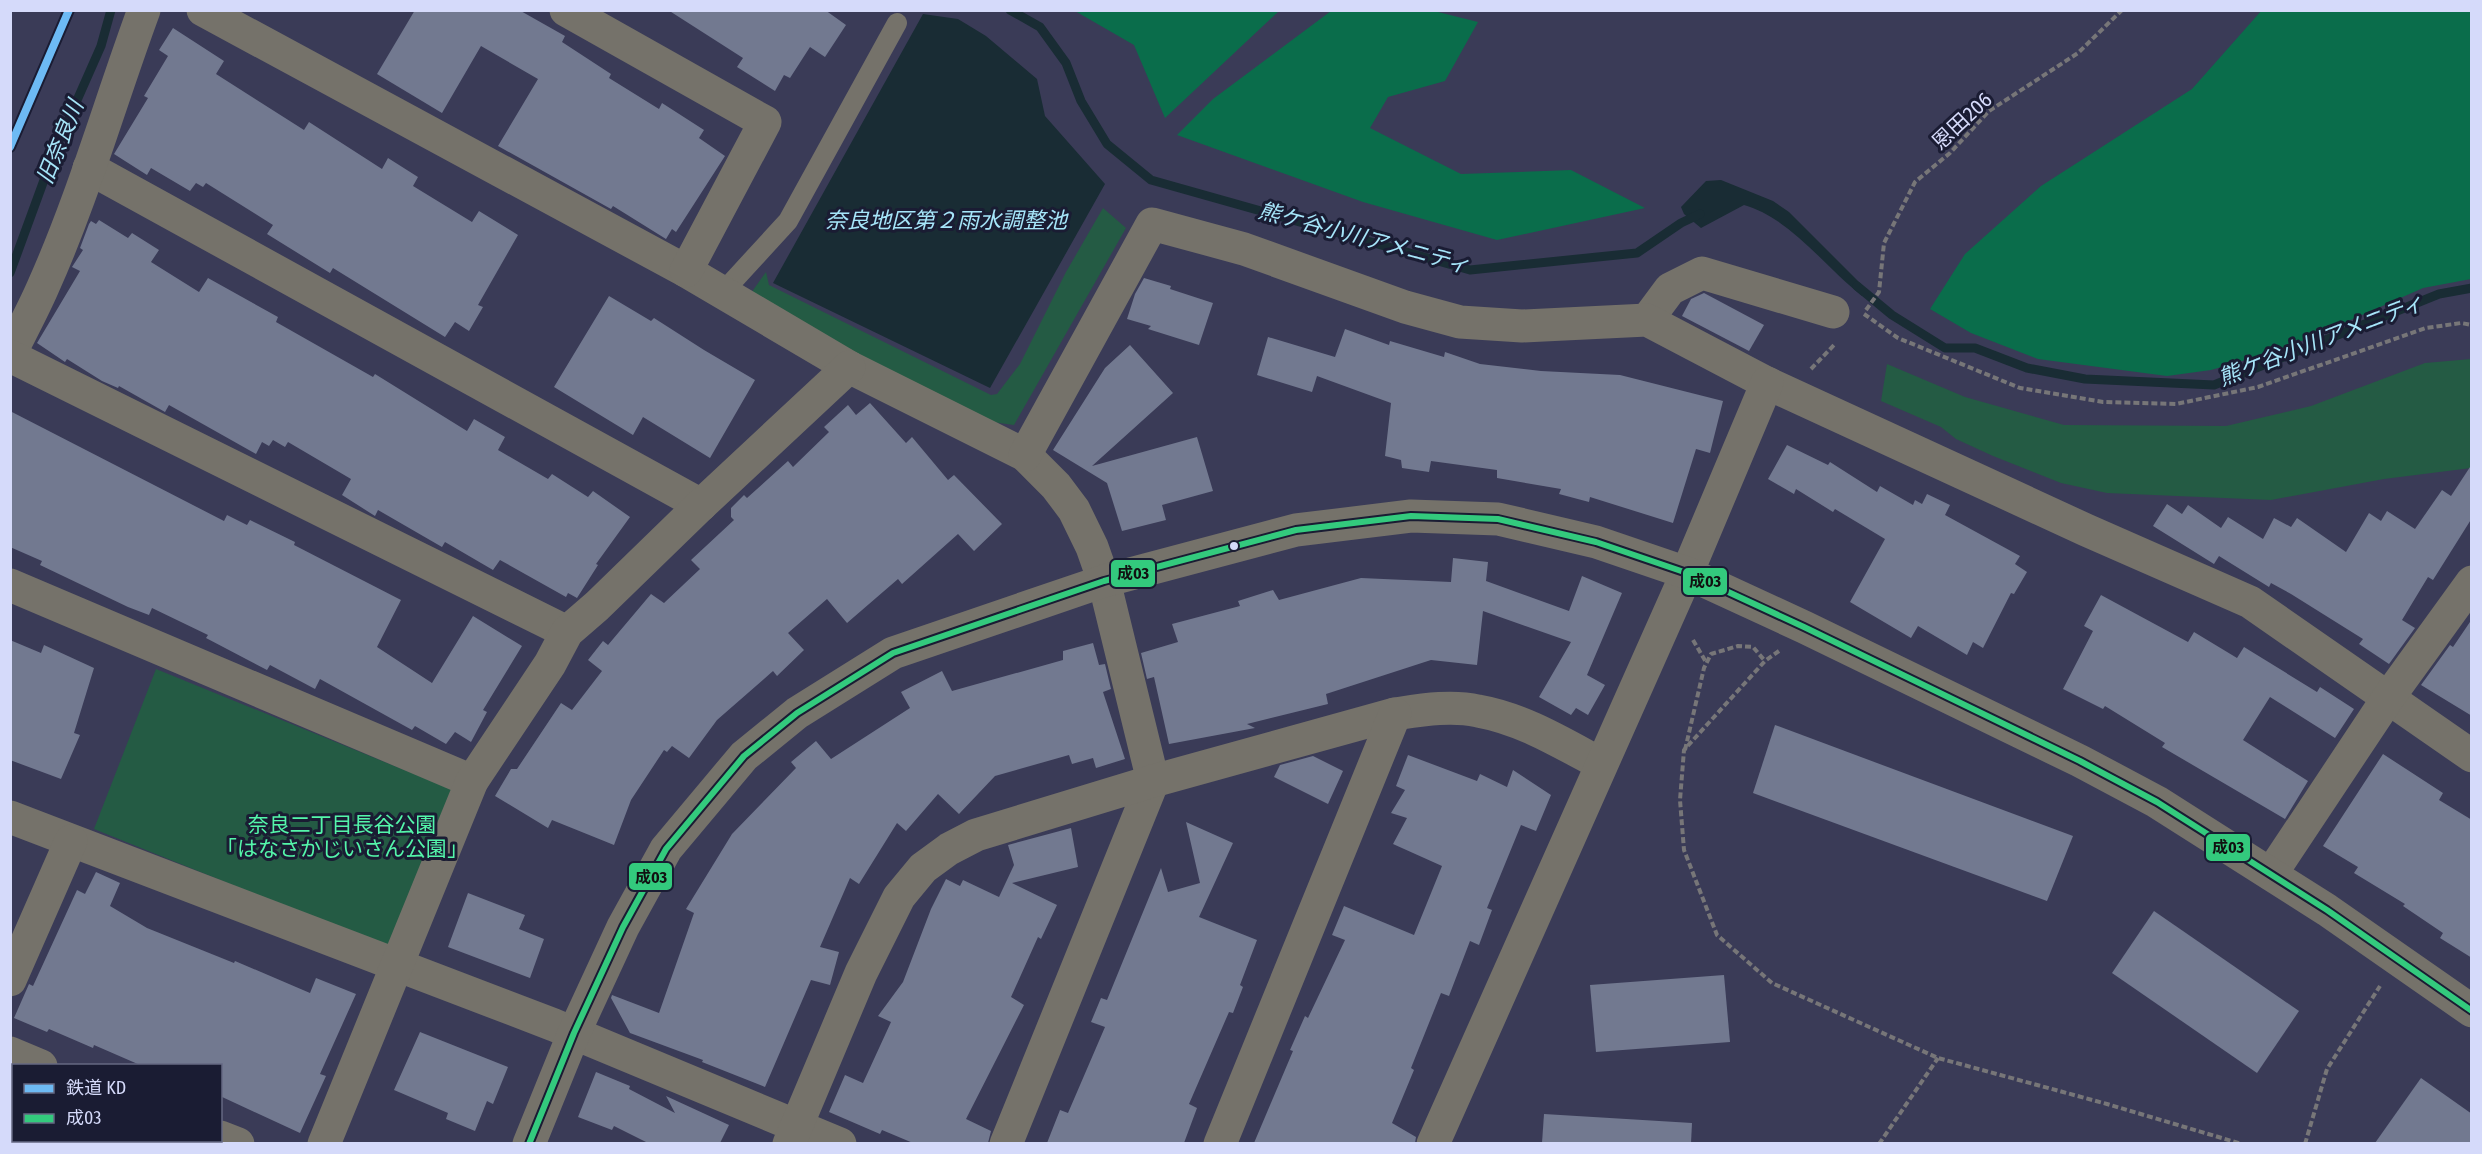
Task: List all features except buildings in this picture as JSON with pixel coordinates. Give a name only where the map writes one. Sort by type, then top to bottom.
[{"type":"street","points":[[144,10],[89,168],[44,286],[10,355],[567,632]]},
{"type":"street","points":[[203,10],[686,271],[849,367],[1025,454],[1056,486],[1074,510],[1092,547],[1104,580],[1153,781],[1006,1143]]},
{"type":"street","points":[[566,10],[765,122],[686,271]]},
{"type":"street","points":[[89,168],[701,505]]},
{"type":"street","points":[[1025,454],[1152,224],[1244,249],[1405,307],[1460,322],[1522,326],[1647,320],[1777,388],[2086,530],[2250,602],[2472,756]]},
{"type":"street","points":[[1647,320],[1670,289],[1702,273],[1851,319]]},
{"type":"street","points":[[324,1143],[472,780],[550,664],[567,632],[849,367]]},
{"type":"street","points":[[1433,1143],[1687,573],[1777,388]]},
{"type":"street","points":[[529,1143],[574,1033],[623,927],[666,849],[744,756],[797,713],[892,653],[1104,580],[1296,530],[1412,516],[1498,519],[1596,542],[1687,573],[1804,627],[2080,761],[2157,802],[2271,874],[2472,1011]]},
{"type":"street","points":[[2271,874],[2388,698],[2472,582]]},
{"type":"street","points":[[10,585],[472,780]]},
{"type":"street","points":[[792,1135],[861,973],[899,897],[923,868],[949,849],[976,835],[1153,781],[1395,714],[1434,708],[1478,710],[1539,730],[1601,764]]},
{"type":"street","points":[[1220,1143],[1395,714]]},
{"type":"street","points":[[10,817],[574,1033],[792,1135],[840,1143]]},
{"type":"street","points":[[10,980],[71,841]]},
{"type":"street","points":[[10,1053],[38,1064]]},
{"type":"street","points":[[222,1138],[238,1143]]},
{"type":"lane","points":[[722,292],[788,221],[897,23]]},
{"type":"path","name":"恩田206","points":[[1851,319],[1879,292],[1884,243],[1915,182],[1950,153],[1989,111],[2078,53],[2122,10]]},
{"type":"path","points":[[1777,388],[1851,319],[2020,388],[2103,402],[2176,404],[2258,387],[2426,328],[2461,323],[2472,324]]},
{"type":"path","points":[[1695,644],[1707,662]]},
{"type":"path","points":[[1765,661],[1753,647],[1738,646],[1711,654],[1684,750],[1680,800],[1684,850],[1717,935],[1772,983],[1938,1058],[2242,1143]]},
{"type":"path","points":[[1684,750],[1765,661],[1786,646]]},
{"type":"path","points":[[2305,1143],[2327,1069],[2382,982]]},
{"type":"path","points":[[1879,1143],[1938,1058]]},
{"type":"green space","points":[[2262,10],[2471,11],[2471,279],[2423,288],[2310,338],[2256,357],[2211,370],[2167,376],[2038,359],[1971,333],[1930,309],[1965,254],[2041,186],[2192,89]]},
{"type":"green space","points":[[1075,11],[1279,11],[1165,118],[1134,45]]},
{"type":"green space","points":[[1331,11],[1434,11],[1478,22],[1445,81],[1388,97],[1370,128],[1461,174],[1571,170],[1645,208],[1497,240],[1363,202],[1177,135],[1213,99]]},
{"type":"green space","points":[[1103,208],[1126,228],[1014,425],[992,422],[842,346],[751,293],[766,272],[769,285],[991,395],[997,394],[1020,364],[1066,272]]},
{"type":"green space","points":[[2471,359],[2471,468],[2384,479],[2271,500],[2107,493],[2061,483],[1993,456],[1956,439],[1941,427],[1881,401],[1887,364],[1965,397],[2064,425],[2226,426],[2311,406],[2425,363]]},
{"type":"green space","name":"奈良二丁目長谷公園 「はなさかじいさん公園」","points":[[156,669],[461,793],[393,950],[94,829]]},
{"type":"water","name":"奈良地区第２雨水調整池","points":[[923,14],[958,19],[986,36],[1037,79],[1045,116],[1105,184],[990,388],[773,283]]},
{"type":"water","points":[[1721,180],[1773,201],[1789,212],[1860,283],[1866,290],[1862,296],[1792,232],[1761,211],[1744,205],[1701,228],[1684,214],[1681,207],[1706,181]]},
{"type":"waterway","name":"旧奈良川","points":[[10,273],[55,150],[101,46],[111,10]]},
{"type":"waterway","name":"熊ケ谷小川アメニティ","points":[[1010,10],[1040,27],[1066,63],[1081,101],[1107,144],[1151,180],[1470,270],[1637,253],[1681,223],[1700,214]]},
{"type":"waterway","name":"熊ケ谷小川アメニティ","points":[[1857,286],[1892,315],[1945,348],[1975,348],[2027,368],[2085,379],[2214,385],[2439,294],[2472,288]]},
{"type":"rail line","name":"KD","points":[[10,147],[69,10]]},
{"type":"transit line","name":"成03","points":[[529,1144],[574,1033],[623,927],[666,849],[744,756],[797,713],[893,653],[1104,581],[1296,530],[1411,516],[1498,519],[1596,542],[1687,573],[1804,627],[2080,761],[2157,802],[2327,910],[2472,1011]]}]
